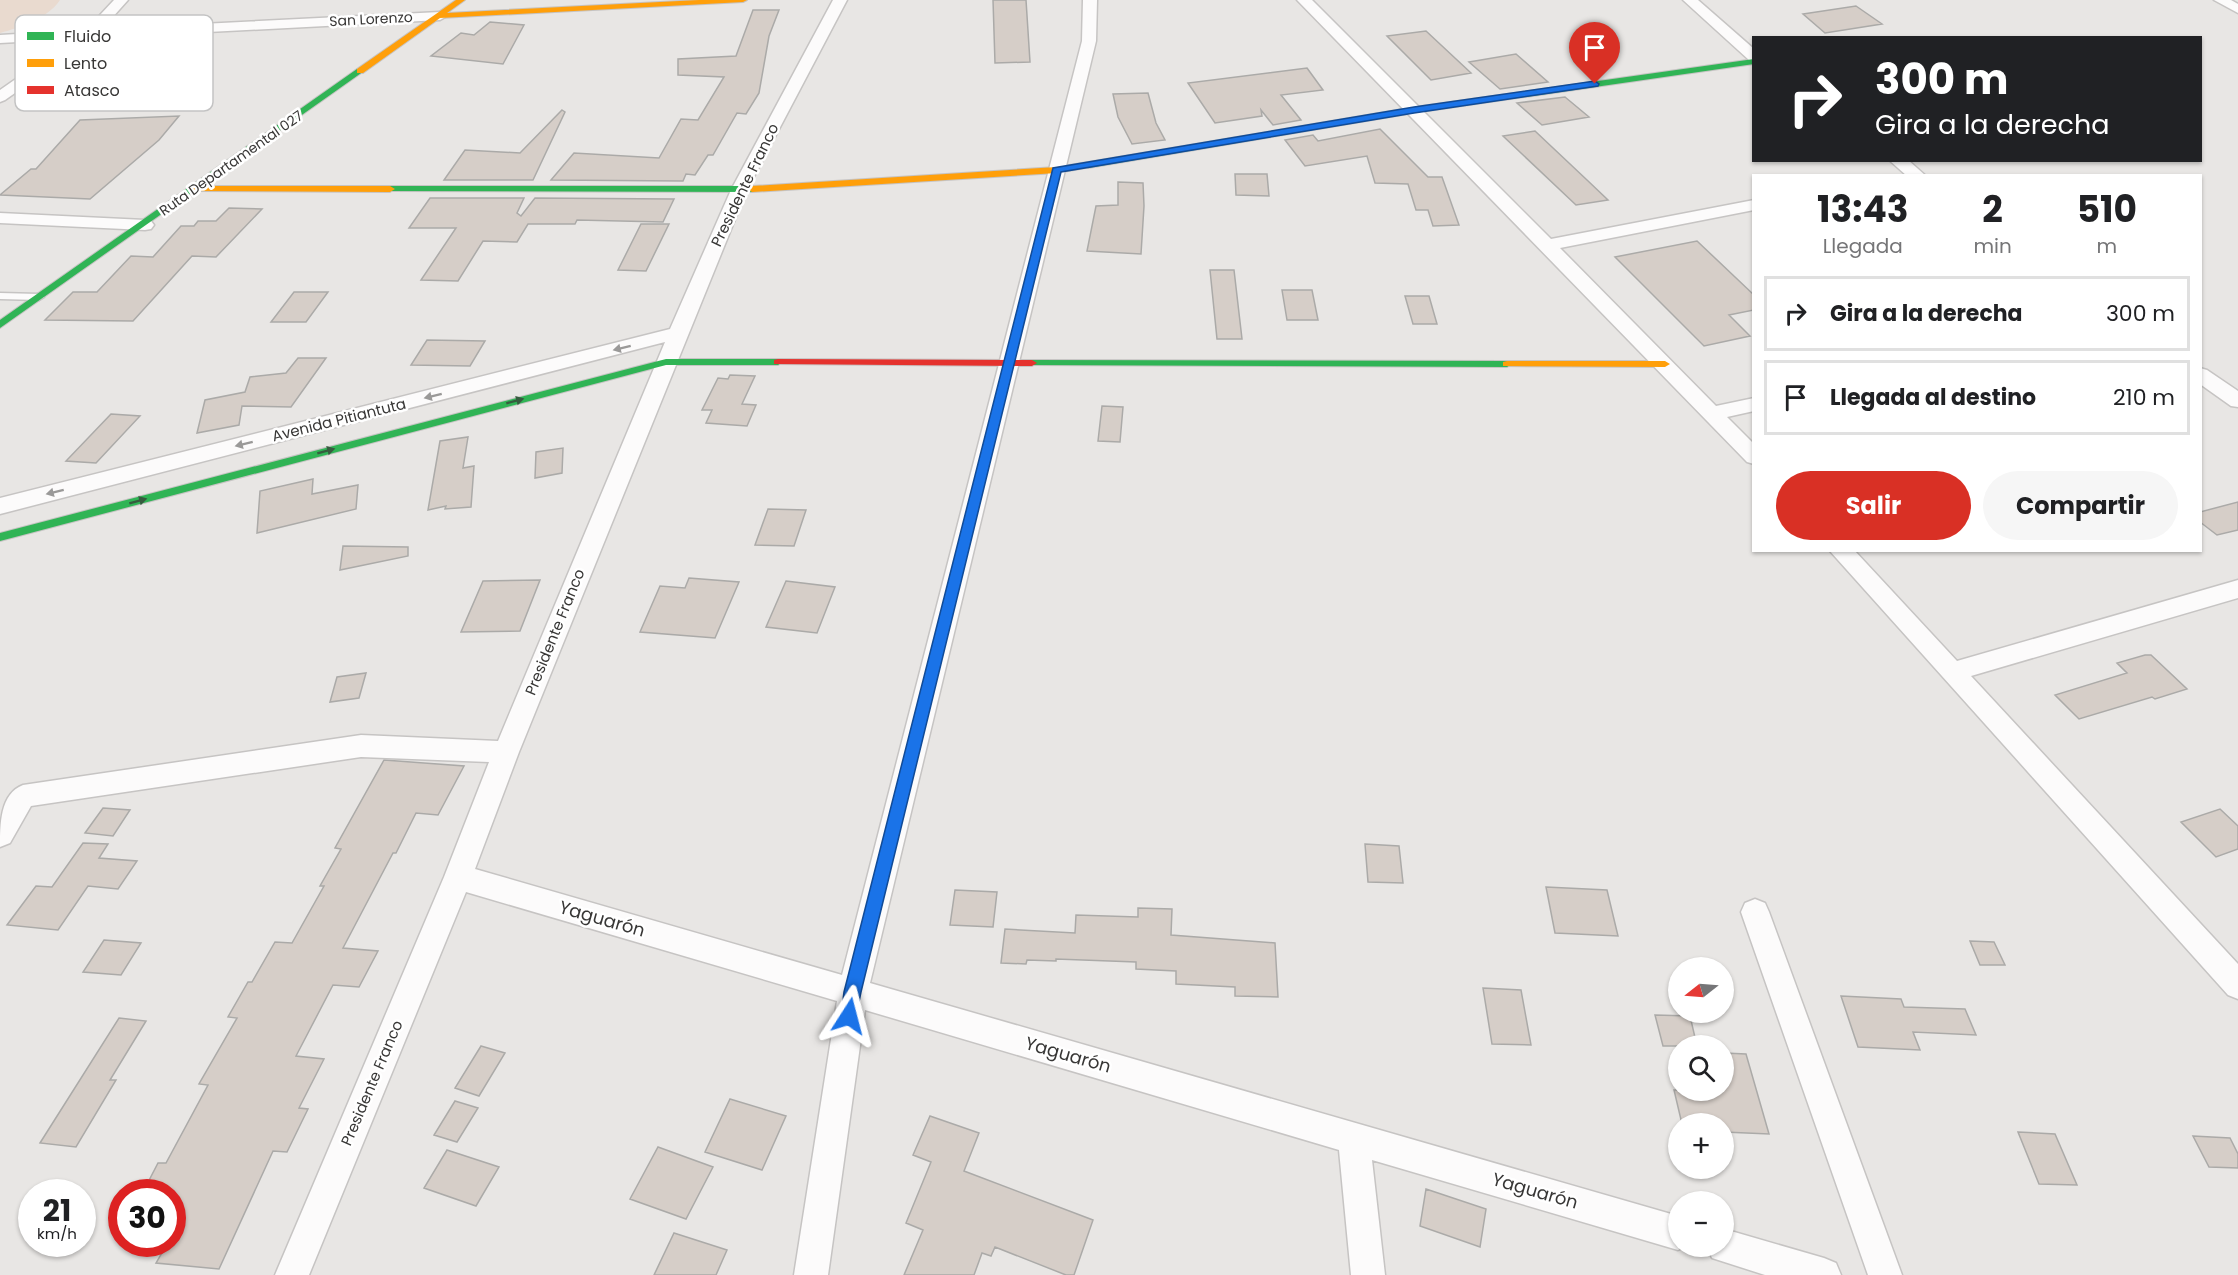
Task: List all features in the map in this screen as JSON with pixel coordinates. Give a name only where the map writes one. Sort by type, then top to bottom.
[{"type":"street","points":[[107,15],[121,0]]},
{"type":"street","name":"Ruta Departamental 027","points":[[0,325],[145,225],[461,0]]},
{"type":"street","name":"San Lorenzo","points":[[213,28],[742,0]]},
{"type":"street","name":"Presidente Franco","points":[[292,1275],[458,877],[506,752],[666,362],[739,190],[840,0]]},
{"type":"street","points":[[811,1275],[853,992],[1089,41],[1090,0]]},
{"type":"street","points":[[1304,0],[1752,455]]},
{"type":"street","points":[[1690,0],[1752,57]]},
{"type":"street","points":[[2221,0],[2238,9]]},
{"type":"street","name":"San Lorenzo","points":[[0,39],[15,38]]},
{"type":"street","points":[[195,188],[739,190],[1057,170],[1414,110],[1752,59]]},
{"type":"street","points":[[0,97],[15,86]]},
{"type":"street","points":[[1899,162],[1912,174]]},
{"type":"street","points":[[1547,245],[1752,205]]},
{"type":"street","points":[[0,218],[145,225]]},
{"type":"street","name":"Avenida Pitiantuta","points":[[0,506],[678,333]]},
{"type":"street","name":"Avenida Pitiantuta","points":[[0,537],[666,362],[1665,364]]},
{"type":"street","points":[[2202,375],[2238,401]]},
{"type":"street","points":[[1713,413],[1752,404]]},
{"type":"street","points":[[1842,552],[2238,985]]},
{"type":"street","points":[[1953,672],[2238,590]]},
{"type":"street","points":[[0,835],[22,796],[361,746],[506,752]]},
{"type":"street","name":"Yaguarón","points":[[458,877],[1668,1230]]},
{"type":"street","points":[[1755,912],[1885,1275]]},
{"type":"street","points":[[1354,1138],[1368,1275]]},
{"type":"street","points":[[1734,1249],[1824,1275]]},
{"type":"lane","points":[[0,296],[40,297]]},
{"type":"shaded area","points":[[0,0],[60,0],[44,15],[15,15],[15,28],[0,33]]},
{"type":"building","points":[[993,0],[1026,0],[1030,62],[995,63]]},
{"type":"building","points":[[1856,6],[1882,24],[1825,33],[1803,14]]},
{"type":"building","points":[[753,10],[779,10],[769,36],[759,93],[746,114],[737,113],[713,155],[708,155],[695,175],[686,174],[683,181],[551,180],[574,153],[659,158],[681,119],[698,120],[724,77],[678,75],[678,59],[736,56]]},
{"type":"building","points":[[490,22],[524,25],[503,64],[431,56],[461,33],[474,35]]},
{"type":"building","points":[[1426,31],[1471,73],[1431,80],[1387,36]]},
{"type":"building","points":[[1516,54],[1548,82],[1500,89],[1469,62]]},
{"type":"building","points":[[1307,68],[1323,90],[1281,95],[1301,120],[1273,125],[1261,110],[1262,116],[1215,123],[1188,83]]},
{"type":"building","points":[[1148,93],[1156,123],[1165,140],[1132,144],[1118,117],[1113,94]]},
{"type":"building","points":[[1565,97],[1589,117],[1542,125],[1517,103]]},
{"type":"building","points":[[562,110],[565,112],[533,180],[444,180],[465,150],[520,153]]},
{"type":"building","points":[[179,116],[159,140],[90,199],[0,195],[31,169],[36,169],[80,120]]},
{"type":"building","points":[[1380,129],[1428,177],[1442,177],[1459,225],[1433,226],[1428,210],[1416,210],[1408,184],[1375,183],[1367,156],[1305,166],[1285,140],[1313,135],[1318,141]]},
{"type":"building","points":[[1535,131],[1608,200],[1576,205],[1503,136]]},
{"type":"building","points":[[1235,174],[1267,174],[1269,196],[1236,195]]},
{"type":"building","points":[[1118,182],[1143,183],[1141,254],[1087,251],[1096,206],[1118,205]]},
{"type":"building","points":[[430,198],[524,198],[517,213],[521,216],[535,198],[674,199],[663,222],[577,220],[575,224],[528,224],[517,242],[483,241],[458,281],[421,280],[456,228],[409,228]]},
{"type":"building","points":[[229,208],[262,209],[216,257],[192,256],[133,321],[45,320],[73,292],[97,292],[131,256],[153,257],[181,226],[194,226],[198,221],[216,221]]},
{"type":"building","points":[[641,224],[669,224],[646,271],[618,270]]},
{"type":"building","points":[[1697,241],[1752,293],[1752,310],[1729,315],[1750,336],[1704,346],[1615,257]]},
{"type":"building","points":[[1210,270],[1234,270],[1242,339],[1217,339]]},
{"type":"building","points":[[1282,290],[1312,290],[1318,320],[1287,320]]},
{"type":"building","points":[[294,292],[328,292],[306,322],[271,322]]},
{"type":"building","points":[[1405,296],[1429,296],[1437,324],[1413,324]]},
{"type":"building","points":[[427,340],[485,341],[470,366],[411,365]]},
{"type":"building","points":[[298,358],[326,358],[291,407],[242,406],[239,425],[197,433],[205,400],[245,392],[250,377],[286,373]]},
{"type":"building","points":[[730,375],[755,376],[742,404],[756,405],[747,426],[706,423],[712,410],[702,410],[718,378],[728,379]]},
{"type":"building","points":[[1102,406],[1123,407],[1120,442],[1098,441]]},
{"type":"building","points":[[111,414],[140,416],[96,463],[66,461]]},
{"type":"building","points":[[468,437],[463,468],[474,466],[471,507],[445,509],[446,506],[428,510],[440,441]]},
{"type":"building","points":[[563,448],[562,473],[535,478],[536,452]]},
{"type":"building","points":[[313,479],[312,494],[358,485],[356,509],[257,533],[260,491]]},
{"type":"building","points":[[2238,502],[2238,530],[2217,535],[2202,524],[2202,511]]},
{"type":"building","points":[[768,509],[806,510],[794,546],[755,545]]},
{"type":"building","points":[[343,546],[408,547],[408,556],[340,570]]},
{"type":"building","points":[[689,578],[739,582],[715,638],[640,632],[660,586],[685,588]]},
{"type":"building","points":[[540,580],[520,631],[461,632],[483,581]]},
{"type":"building","points":[[786,581],[835,587],[817,633],[766,627]]},
{"type":"building","points":[[2151,655],[2187,689],[2079,719],[2055,695],[2127,673],[2117,663]]},
{"type":"building","points":[[366,673],[359,698],[330,702],[337,677]]},
{"type":"building","points":[[384,760],[464,766],[438,815],[416,813],[343,948],[378,951],[359,987],[333,985],[296,1056],[324,1059],[299,1108],[308,1109],[287,1152],[273,1151],[219,1269],[156,1263],[159,1257],[186,1257],[186,1179],[150,1179],[158,1163],[166,1163],[208,1085],[199,1084],[237,1018],[228,1017],[275,942],[292,943],[324,886],[320,886],[341,849],[335,848]]},
{"type":"building","points":[[103,808],[130,810],[113,836],[85,833]]},
{"type":"building","points":[[2220,809],[2238,826],[2238,849],[2216,857],[2181,822]]},
{"type":"building","points":[[83,843],[108,844],[99,858],[137,861],[118,889],[88,886],[58,930],[7,925],[36,886],[52,887]]},
{"type":"building","points":[[1365,844],[1399,846],[1403,883],[1368,882]]},
{"type":"building","points":[[1546,887],[1607,890],[1618,936],[1555,933]]},
{"type":"building","points":[[955,890],[997,892],[993,927],[950,925]]},
{"type":"building","points":[[1138,908],[1172,909],[1171,935],[1275,943],[1278,997],[1235,996],[1235,987],[1176,984],[1176,971],[1136,969],[1136,962],[1056,959],[1056,961],[1027,960],[1026,964],[1001,963],[1005,929],[1075,933],[1076,915],[1138,917]]},
{"type":"building","points":[[104,940],[141,943],[121,975],[83,972]]},
{"type":"building","points":[[1970,941],[1994,942],[2005,965],[1980,965]]},
{"type":"building","points":[[1483,988],[1521,990],[1531,1045],[1492,1044]]},
{"type":"building","points":[[1841,996],[1901,999],[1904,1007],[1965,1009],[1976,1035],[1913,1032],[1920,1050],[1858,1047]]},
{"type":"building","points":[[1655,1015],[1668,1015],[1668,1023],[1692,1023],[1694,1035],[1668,1035],[1668,1046],[1663,1046]]},
{"type":"building","points":[[119,1018],[146,1021],[110,1080],[116,1080],[76,1147],[40,1143]]},
{"type":"building","points":[[481,1046],[505,1053],[479,1096],[455,1088]]},
{"type":"building","points":[[1734,1053],[1746,1054],[1769,1134],[1734,1132],[1734,1113],[1679,1113],[1677,1101],[1734,1101]]},
{"type":"building","points":[[730,1099],[786,1116],[762,1170],[705,1152]]},
{"type":"building","points":[[455,1101],[478,1108],[457,1142],[434,1135]]},
{"type":"building","points":[[930,1116],[979,1133],[964,1171],[1093,1220],[1074,1275],[1066,1275],[995,1247],[991,1256],[982,1253],[974,1275],[904,1275],[923,1230],[906,1223],[931,1162],[913,1155]]},
{"type":"building","points":[[2018,1132],[2055,1134],[2077,1185],[2039,1184]]},
{"type":"building","points":[[2193,1136],[2230,1138],[2238,1154],[2238,1168],[2209,1167]]},
{"type":"building","points":[[658,1147],[713,1167],[686,1219],[630,1199]]},
{"type":"building","points":[[447,1150],[499,1167],[476,1206],[424,1188]]},
{"type":"building","points":[[1426,1189],[1486,1209],[1480,1247],[1420,1226]]},
{"type":"building","points":[[674,1233],[727,1250],[716,1275],[654,1275]]},
{"type":"traffic: fast","points":[[1088,165],[1414,110],[1752,61]]},
{"type":"traffic: fast","points":[[0,325],[360,71]]},
{"type":"traffic: fast","points":[[390,189],[752,189]]},
{"type":"traffic: fast","points":[[0,537],[666,362],[778,362]]},
{"type":"traffic: fast","points":[[1032,363],[1507,364]]},
{"type":"traffic: slow","points":[[360,71],[461,0]]},
{"type":"traffic: slow","points":[[440,16],[743,0]]},
{"type":"traffic: slow","points":[[752,189],[1057,170],[1088,165]]},
{"type":"traffic: slow","points":[[195,188],[390,189]]},
{"type":"traffic: slow","points":[[1507,364],[1665,364]]},
{"type":"traffic: jam","points":[[778,362],[1032,363]]},
{"type":"route","points":[[849,1016],[853,992],[1057,170],[1414,110],[1595,84]]}]
